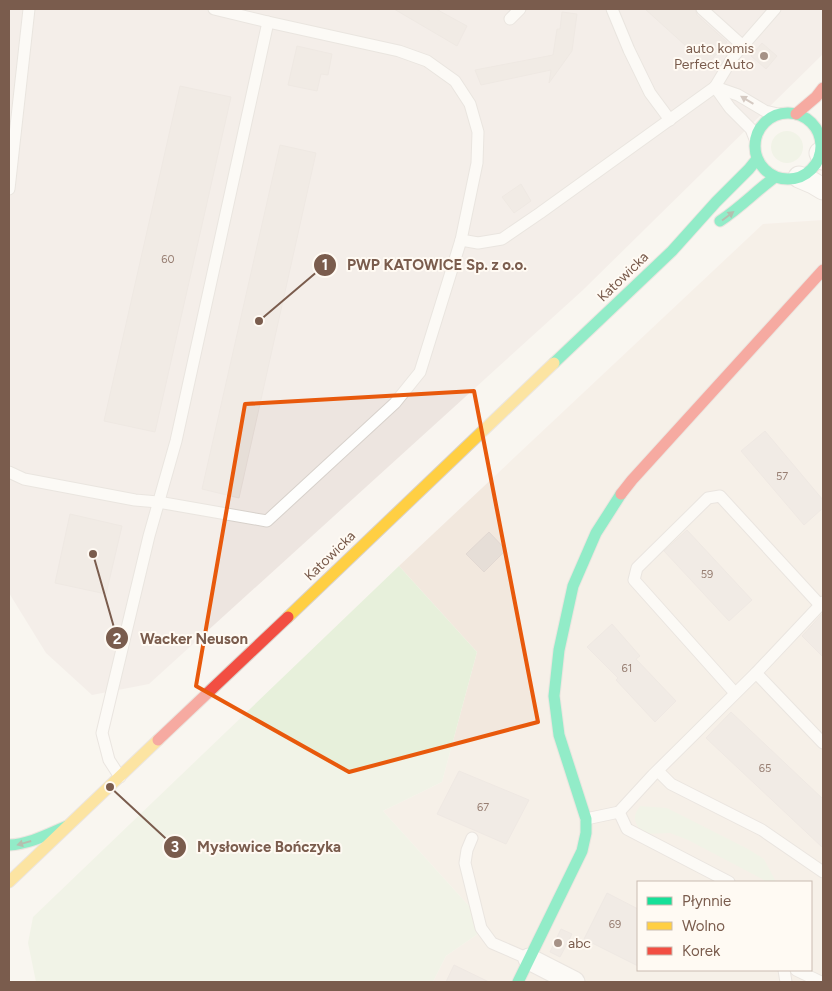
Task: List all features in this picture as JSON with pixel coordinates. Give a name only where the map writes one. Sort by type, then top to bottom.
[{"type":"main road","points":[[796,114],[816,97],[823,88]]},
{"type":"main road","points":[[778,114],[796,114],[809,121],[818,132],[822,156],[807,173],[788,180],[776,177],[763,169],[757,159],[754,148],[755,139],[763,124],[769,119],[778,114]]},
{"type":"main road","points":[[818,132],[823,120]]},
{"type":"main road","name":"Katowicka","points":[[9,882],[672,251],[757,159]]},
{"type":"main road","name":"Katowicka","points":[[672,251],[728,216],[754,192],[776,177]]},
{"type":"main road","points":[[518,982],[582,851],[586,834],[586,819],[560,735],[554,696],[559,650],[573,586],[596,533],[632,480],[823,270]]},
{"type":"main road","points":[[9,845],[41,838],[70,824]]},
{"type":"street","points":[[799,177],[823,189]]},
{"type":"street","points":[[529,959],[574,982]]},
{"type":"lane","points":[[9,189],[29,9]]},
{"type":"lane","points":[[9,472],[24,479],[34,481],[135,500],[158,502],[267,521],[395,403],[420,372],[461,240],[477,163],[478,132],[470,104],[456,81],[427,61],[399,51],[214,9]]},
{"type":"lane","points":[[510,19],[520,9]]},
{"type":"lane","points":[[612,9],[650,93],[670,120]]},
{"type":"lane","points":[[702,9],[743,46]]},
{"type":"lane","points":[[461,240],[478,243],[502,239],[716,87],[733,57],[776,9]]},
{"type":"lane","points":[[120,777],[108,760],[102,734],[158,502],[176,441],[268,22]]},
{"type":"lane","points":[[716,87],[738,95],[765,111],[778,114]]},
{"type":"lane","points":[[716,87],[730,108],[751,129],[755,139]]},
{"type":"lane","points":[[586,819],[619,812],[756,673],[822,603],[720,496],[708,498],[637,568],[634,580],[735,693]]},
{"type":"lane","points":[[756,673],[823,743]]},
{"type":"lane","points":[[658,771],[671,784],[762,830],[823,872]]},
{"type":"lane","points":[[619,812],[627,829],[727,881]]},
{"type":"lane","points":[[472,838],[467,850],[465,863],[481,928],[492,942],[529,959]]},
{"type":"lane","points":[[789,973],[821,982]]},
{"type":"highlighted area","points":[[474,391],[538,722],[349,772],[196,686],[245,404]]},
{"type":"shaded area","points":[[9,9],[823,9],[823,54],[583,290],[149,684],[92,695],[46,653],[9,593]]},
{"type":"shaded area","points":[[823,220],[823,982],[433,982],[446,956],[488,927],[383,811],[442,782],[477,652],[399,566],[763,224]]},
{"type":"green space","points":[[787,131],[793,132],[798,136],[802,141],[802,153],[798,158],[793,162],[787,163],[781,162],[776,158],[772,153],[771,147],[772,141],[776,136],[781,132]]},
{"type":"green space","points":[[399,566],[477,652],[442,782],[383,811],[488,927],[446,956],[433,982],[36,982],[28,943],[33,917]]},
{"type":"green space","points":[[640,806],[667,808],[748,849],[764,859],[775,881],[764,881],[688,840],[670,833],[644,834],[635,821],[637,810]]},
{"type":"building","points":[[394,9],[436,9],[467,26],[457,46]]},
{"type":"building","points":[[645,9],[695,9],[697,15],[727,42],[707,65]]},
{"type":"building","points":[[562,12],[577,14],[572,51],[549,83],[551,70],[481,85],[475,70],[553,55],[557,29],[560,29]]},
{"type":"building","name":"auto komis Perfect Auto","points":[[762,43],[777,56],[766,69],[751,56]]},
{"type":"building","points":[[297,46],[332,54],[328,75],[321,74],[317,91],[288,85]]},
{"type":"building","points":[[180,86],[231,97],[155,432],[104,421]]},
{"type":"building","points":[[280,145],[316,153],[239,498],[202,489]]},
{"type":"building","points":[[521,184],[531,201],[514,213],[502,197]]},
{"type":"building","points":[[765,431],[823,500],[823,508],[804,525],[741,451]]},
{"type":"building","points":[[70,514],[122,526],[106,594],[55,583]]},
{"type":"building","points":[[687,530],[752,600],[729,621],[664,551]]},
{"type":"building","points":[[489,532],[506,550],[484,572],[466,554]]},
{"type":"building","points":[[823,613],[823,657],[802,636]]},
{"type":"building","points":[[612,624],[640,656],[636,659],[676,701],[655,722],[616,680],[618,678],[587,647]]},
{"type":"building","points":[[731,712],[823,799],[823,848],[706,738]]},
{"type":"building","points":[[459,771],[529,800],[506,844],[437,814]]},
{"type":"building","points":[[607,893],[637,908],[637,966],[584,939]]},
{"type":"building","points":[[561,929],[572,934],[560,957],[550,952]]},
{"type":"building","points":[[454,965],[489,982],[446,982]]},
{"type":"traffic: fast","points":[[788,113],[801,116],[811,123],[818,133],[821,146],[818,159],[811,169],[801,176],[788,179],[775,176],[765,169],[758,159],[755,146],[758,133],[765,123],[775,116],[788,113]]},
{"type":"traffic: fast","points":[[554,363],[672,251],[757,159]]},
{"type":"traffic: fast","points":[[720,221],[775,177]]},
{"type":"traffic: fast","points":[[518,982],[582,851],[586,833],[586,819],[559,735],[554,696],[559,650],[573,586],[596,533],[621,494]]},
{"type":"traffic: fast","points":[[9,845],[32,841],[67,826]]},
{"type":"traffic: slow","points":[[288,617],[554,363]]},
{"type":"traffic: slow","points":[[9,882],[158,740]]},
{"type":"traffic: jam","points":[[796,114],[816,97],[823,88]]},
{"type":"traffic: jam","points":[[621,494],[823,270]]},
{"type":"traffic: jam","points":[[158,740],[288,617]]},
{"type":"place","name":"auto komis Perfect Auto","points":[[764,56]]},
{"type":"place","name":"PWP KATOWICE Sp. z o.o.","points":[[259,321]]},
{"type":"place","name":"Wacker Neuson","points":[[93,554]]},
{"type":"place","name":"Mysłowice Bończyka","points":[[110,787]]},
{"type":"place","name":"abc","points":[[558,943]]}]
